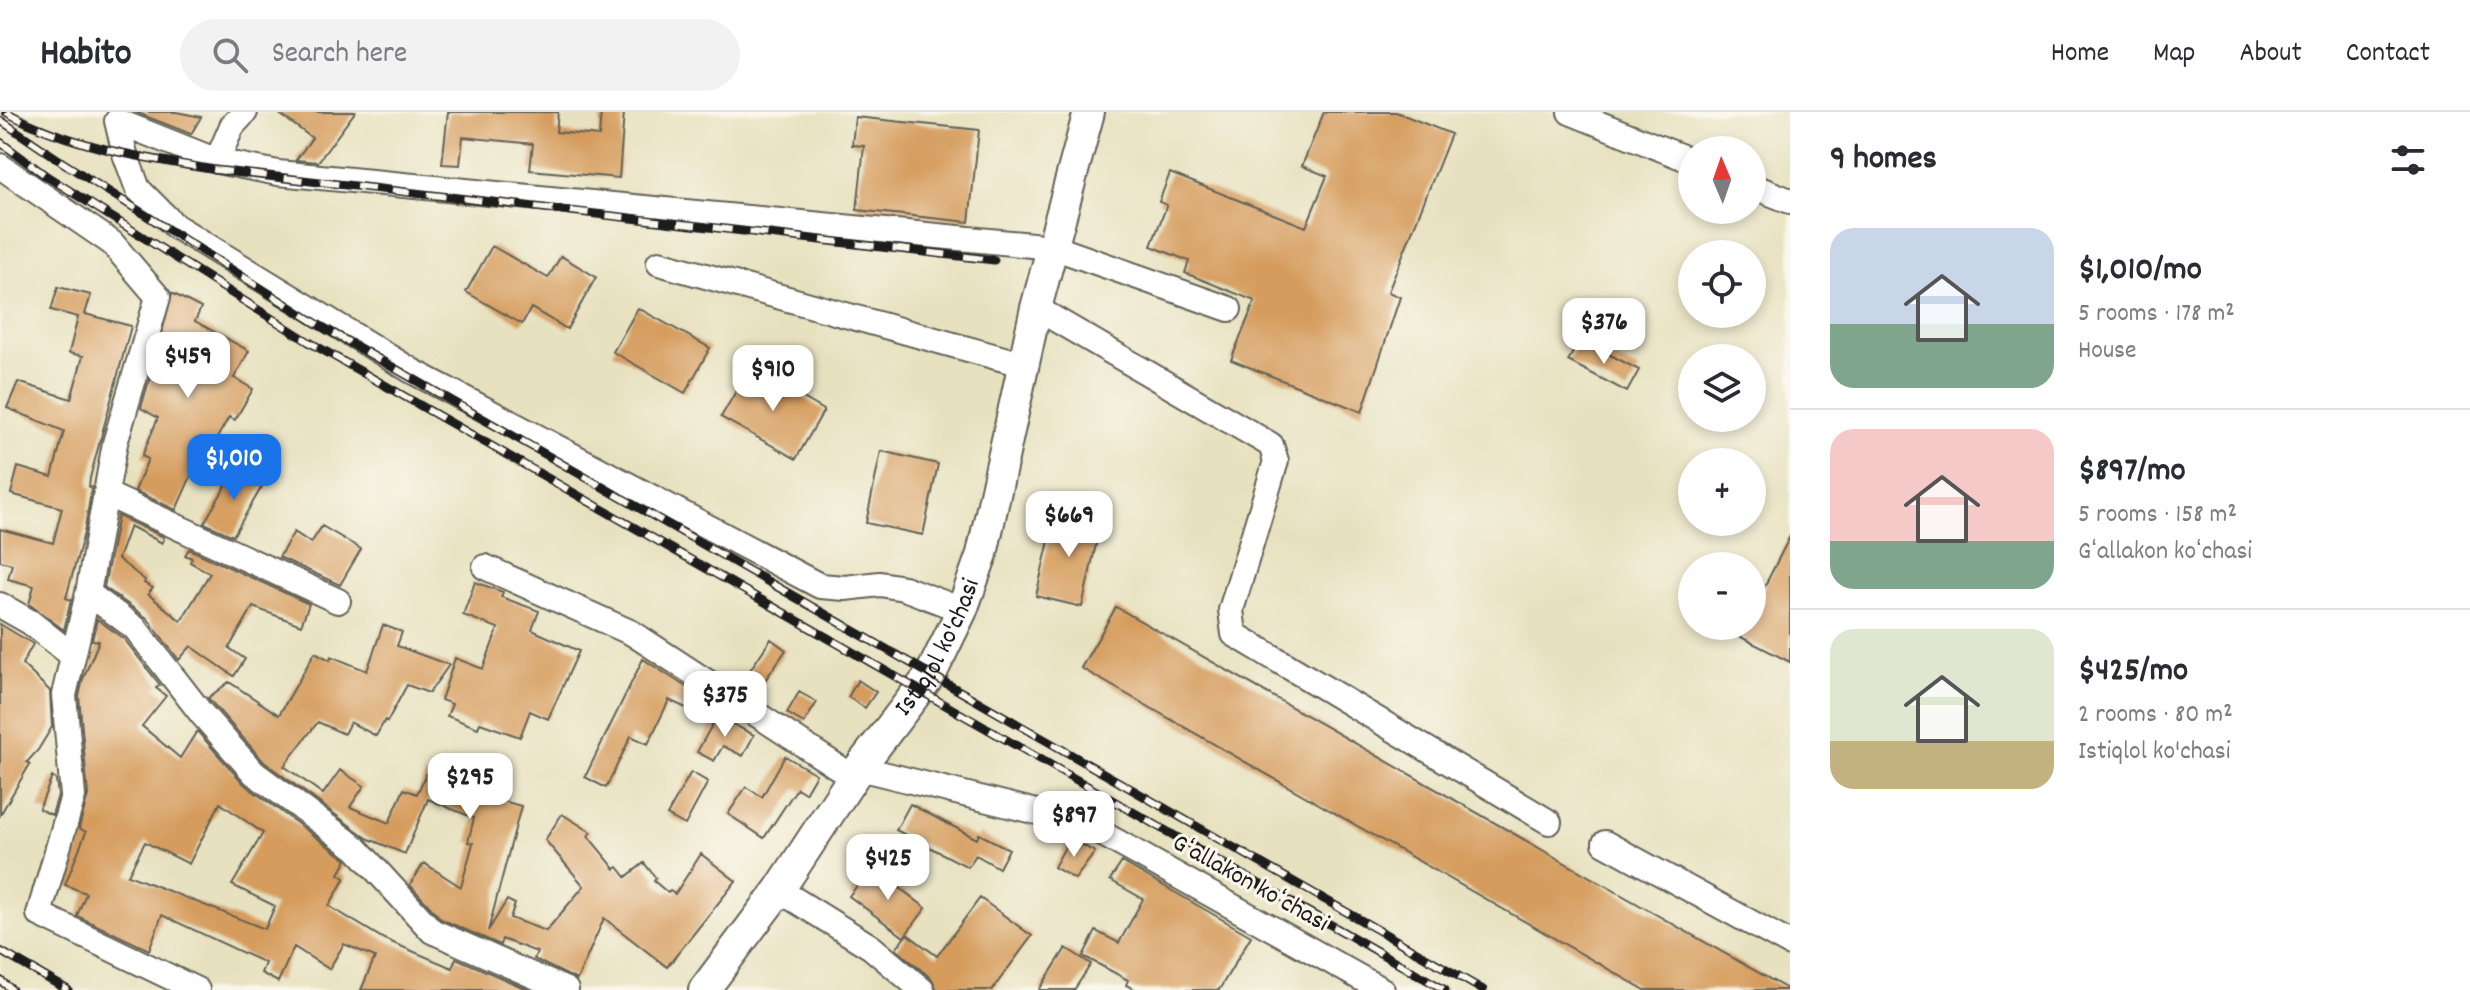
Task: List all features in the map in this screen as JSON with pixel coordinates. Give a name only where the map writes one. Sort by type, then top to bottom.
[{"type":"main road","name":"Istiqlol ko'chasi","points":[[704,990],[779,890],[856,772],[931,674],[962,610],[982,554],[1036,308],[1089,112]]},
{"type":"street","points":[[217,161],[232,126],[245,112]]},
{"type":"street","points":[[1570,112],[1678,155]]},
{"type":"street","points":[[114,115],[217,161],[278,173],[1053,247],[1229,309]]},
{"type":"street","points":[[114,115],[138,189],[175,226],[412,371],[820,586],[845,588],[880,584],[904,588],[962,610]]},
{"type":"street","points":[[0,166],[112,243],[158,297],[115,443],[88,593],[64,695],[73,796],[39,914],[197,990]]},
{"type":"street","points":[[1766,192],[1790,201]]},
{"type":"street","points":[[659,263],[1025,365]]},
{"type":"street","points":[[1036,308],[1271,445],[1276,461],[1231,610],[1234,634],[1549,822]]},
{"type":"street","points":[[106,494],[338,601]]},
{"type":"street","name":"Gʻallakon koʻchasi","points":[[485,567],[632,633],[856,772],[1085,824],[1382,990]]},
{"type":"street","points":[[88,593],[135,628],[201,713],[254,773],[356,848],[432,931],[566,990]]},
{"type":"street","points":[[0,605],[30,622],[73,656]]},
{"type":"street","points":[[1605,843],[1790,944]]},
{"type":"street","points":[[779,890],[871,947],[922,990]]},
{"type":"building","points":[[135,112],[176,112],[201,117],[191,134]]},
{"type":"building","points":[[277,112],[355,112],[318,162],[296,160],[312,138]]},
{"type":"building","points":[[448,112],[558,112],[556,132],[599,136],[601,112],[624,112],[619,178],[530,170],[533,144],[463,137],[460,165],[442,164]]},
{"type":"building","points":[[1324,112],[1396,112],[1451,134],[1388,292],[1400,297],[1362,412],[1231,360],[1255,301],[1185,273],[1189,261],[1151,246],[1167,205],[1159,202],[1170,173],[1306,227],[1327,176],[1302,166]]},
{"type":"building","points":[[855,117],[979,130],[969,222],[857,210],[864,146],[852,145]]},
{"type":"building","points":[[492,246],[548,278],[561,256],[596,277],[567,329],[531,308],[522,324],[466,292]]},
{"type":"building","points":[[58,287],[91,295],[85,314],[131,326],[90,478],[89,487],[92,487],[84,533],[66,598],[71,600],[64,630],[29,604],[34,586],[8,579],[12,564],[0,561],[0,529],[53,543],[62,508],[11,494],[18,467],[52,477],[64,431],[7,408],[18,382],[71,399],[83,356],[69,353],[78,317],[51,310]]},
{"type":"building","points":[[172,293],[201,308],[195,321],[249,351],[234,378],[253,389],[235,420],[229,417],[214,443],[207,440],[176,510],[135,491],[148,459],[142,456],[158,418],[141,408],[148,384],[164,356],[157,352]]},
{"type":"building","points":[[638,308],[710,348],[685,393],[613,352]]},
{"type":"building","points":[[1580,339],[1639,370],[1627,392],[1568,361]]},
{"type":"building","points":[[750,367],[824,410],[796,459],[721,417]]},
{"type":"building","points":[[881,451],[938,464],[923,535],[866,523]]},
{"type":"building","points":[[237,467],[264,483],[233,536],[204,523]]},
{"type":"building","points":[[1056,511],[1101,522],[1082,607],[1036,596]]},
{"type":"building","points":[[118,516],[164,537],[162,543],[130,526],[118,559],[145,580],[144,583],[153,588],[148,594],[181,621],[210,573],[190,562],[192,558],[185,555],[189,549],[309,604],[301,625],[253,607],[229,648],[245,659],[234,676],[191,646],[179,660],[147,618],[104,587]]},
{"type":"building","points":[[322,526],[361,549],[340,585],[279,557],[294,532],[311,543]]},
{"type":"building","points":[[1790,536],[1790,662],[1747,640],[1766,640],[1766,583]]},
{"type":"building","points":[[475,582],[503,592],[501,597],[539,611],[532,630],[579,651],[548,719],[530,711],[520,737],[480,723],[478,728],[447,716],[452,704],[441,700],[455,658],[483,669],[498,628],[463,615]]},
{"type":"building","points":[[1116,607],[1789,990],[1645,990],[1081,668]]},
{"type":"building","points":[[97,619],[124,639],[160,685],[156,688],[166,696],[142,726],[180,758],[197,731],[245,785],[347,860],[339,874],[345,878],[329,906],[384,939],[452,968],[456,958],[529,990],[361,990],[375,957],[344,944],[329,969],[294,947],[278,982],[261,973],[265,963],[162,915],[149,950],[77,916],[86,893],[65,885],[86,832],[79,828],[88,795],[79,696],[99,641],[92,640]],"holes":[[[220,803],[263,833],[232,885],[275,906],[265,929],[128,875],[145,842],[189,864]]]},
{"type":"building","points":[[0,624],[33,644],[22,664],[50,691],[52,727],[27,762],[30,764],[0,815]]},
{"type":"building","points":[[383,625],[402,632],[397,646],[449,665],[429,693],[407,685],[376,736],[350,722],[344,734],[318,722],[284,766],[323,794],[340,770],[364,786],[350,807],[389,823],[404,789],[417,794],[426,774],[464,790],[468,781],[485,788],[482,795],[521,806],[488,931],[507,900],[515,904],[510,918],[546,931],[584,886],[545,840],[562,814],[591,832],[588,836],[615,869],[618,867],[626,877],[644,863],[656,878],[654,881],[668,893],[675,894],[701,854],[736,881],[667,967],[604,918],[577,980],[534,959],[537,952],[502,939],[500,945],[441,919],[410,885],[424,863],[461,887],[473,843],[468,842],[474,818],[428,799],[405,854],[367,838],[264,762],[208,698],[229,682],[279,715],[315,652],[367,671]]},
{"type":"building","points":[[771,639],[786,650],[761,686],[746,676]]},
{"type":"building","points":[[643,659],[708,701],[701,715],[669,700],[648,744],[631,736],[606,788],[585,777]]},
{"type":"building","points":[[858,680],[876,692],[865,708],[848,697]]},
{"type":"building","points":[[799,692],[817,702],[804,723],[787,713]]},
{"type":"building","points":[[717,716],[754,735],[743,756],[723,746],[714,761],[697,752]]},
{"type":"building","points":[[785,756],[816,774],[805,793],[797,788],[764,838],[728,814],[746,787],[762,797]]},
{"type":"building","points":[[691,772],[708,782],[685,825],[667,815]]},
{"type":"building","points":[[52,777],[56,780],[58,795],[52,815],[39,809]]},
{"type":"building","points":[[910,804],[977,839],[979,834],[1009,849],[999,868],[976,855],[968,867],[896,830]]},
{"type":"building","points":[[1070,838],[1095,852],[1075,879],[1054,867]]},
{"type":"building","points":[[1122,862],[1251,936],[1219,990],[1136,990],[1126,985],[1128,980],[1083,956],[1096,931],[1119,943],[1143,899],[1110,880]]},
{"type":"building","points":[[872,867],[926,908],[904,937],[849,896]]},
{"type":"building","points":[[980,898],[1032,936],[992,990],[937,990],[932,979],[896,949],[907,934],[937,956]]},
{"type":"building","points":[[1066,948],[1091,964],[1074,990],[1039,990]]},
{"type":"railway","points":[[6,112],[82,143],[216,170],[994,260]]},
{"type":"railway","points":[[0,120],[319,325],[1483,990]]},
{"type":"railway","points":[[0,142],[45,175],[309,342],[1445,990]]},
{"type":"railway","points":[[0,951],[68,990]]},
{"type":"railway","points":[[0,980],[12,990]]}]
